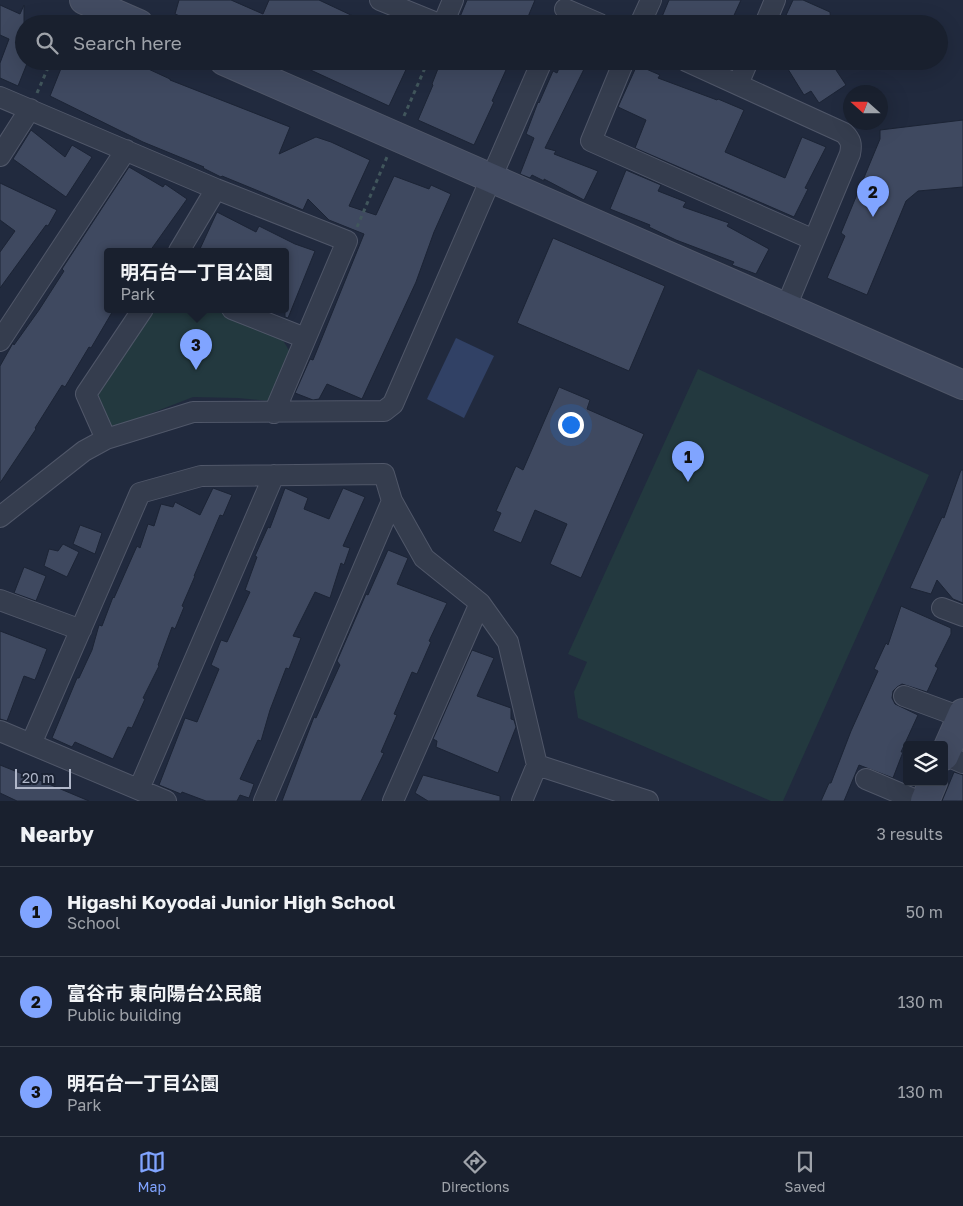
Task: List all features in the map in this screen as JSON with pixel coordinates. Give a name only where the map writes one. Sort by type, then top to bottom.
[{"type":"street","points":[[84,0],[118,15]]},
{"type":"street","points":[[380,0],[417,15]]},
{"type":"street","points":[[447,15],[453,0]]},
{"type":"street","points":[[644,15],[650,0]]},
{"type":"street","points":[[768,15],[775,0]]},
{"type":"street","points":[[244,70],[963,385]]},
{"type":"street","points":[[3,512],[84,451],[106,439],[193,412],[384,412],[393,404],[538,70]]},
{"type":"street","points":[[620,70],[590,141],[814,240]]},
{"type":"street","points":[[706,70],[844,133],[852,145],[850,154],[786,308]]},
{"type":"street","points":[[738,84],[744,70]]},
{"type":"street","points":[[0,97],[216,189],[347,241],[304,338],[274,413]]},
{"type":"street","points":[[0,156],[30,110]]},
{"type":"street","points":[[0,341],[126,150]]},
{"type":"street","points":[[181,248],[216,189]]},
{"type":"street","points":[[106,439],[86,394],[140,313]]},
{"type":"street","points":[[242,313],[304,338]]},
{"type":"street","points":[[31,744],[140,494],[201,476],[384,474],[392,501],[424,558],[480,603],[508,642],[537,765],[522,801]]},
{"type":"street","points":[[138,789],[274,475]]},
{"type":"street","points":[[264,801],[392,501]]},
{"type":"street","points":[[0,600],[81,630]]},
{"type":"street","points":[[393,801],[480,603]]},
{"type":"street","points":[[942,608],[963,616]]},
{"type":"street","points":[[904,696],[962,715],[948,749]]},
{"type":"street","points":[[0,731],[166,801]]},
{"type":"street","points":[[948,757],[963,762]]},
{"type":"street","points":[[537,765],[648,801]]},
{"type":"street","points":[[866,779],[918,801]]},
{"type":"street","points":[[925,801],[931,786]]},
{"type":"path","points":[[30,110],[47,70]]},
{"type":"green space","points":[[145,313],[222,313],[281,337],[290,352],[270,401],[193,397],[111,427],[99,397],[98,388]]},
{"type":"green space","points":[[698,369],[929,475],[783,801],[771,801],[578,718],[574,692],[587,662],[568,654]]},
{"type":"water","points":[[456,338],[494,356],[464,418],[427,399]]},
{"type":"building","points":[[179,0],[231,0],[263,14],[269,0],[319,0],[351,15],[177,15],[175,14]]},
{"type":"building","points":[[467,0],[535,0],[529,15],[461,15]]},
{"type":"building","points":[[669,0],[741,0],[734,15],[663,15]]},
{"type":"building","points":[[793,0],[803,0],[830,12],[830,15],[786,15]]},
{"type":"building","points":[[0,5],[20,14],[24,5],[24,15],[15,15],[15,70],[24,70],[18,86],[0,78],[0,63],[9,39],[0,35]]},
{"type":"building","points":[[60,70],[150,70],[170,80],[290,127],[279,154],[316,137],[370,160],[349,206],[376,215],[394,176],[429,189],[431,185],[451,194],[434,232],[416,282],[362,399],[327,384],[319,399],[313,400],[295,393],[310,359],[313,360],[364,234],[329,220],[308,199],[303,210],[221,177],[204,167],[143,142],[50,96]]},
{"type":"building","points":[[311,70],[406,70],[389,106]]},
{"type":"building","points":[[437,70],[506,70],[492,101],[494,102],[474,145],[418,120]]},
{"type":"building","points":[[558,70],[584,70],[545,148],[556,151],[554,154],[598,171],[584,200],[544,179],[544,181],[532,175],[530,178],[520,174],[534,138],[526,134],[538,102],[553,71],[557,73]]},
{"type":"building","points":[[635,70],[648,70],[660,75],[658,78],[744,110],[725,152],[785,178],[802,137],[826,147],[805,188],[808,189],[794,217],[635,148],[646,120],[618,107]]},
{"type":"building","points":[[789,70],[836,70],[846,85],[843,85],[843,87],[819,103],[811,91],[804,95]]},
{"type":"building","points":[[963,120],[963,187],[918,191],[906,201],[867,295],[827,278],[845,236],[841,233],[880,139],[880,130]]},
{"type":"building","points":[[31,130],[65,157],[72,145],[92,157],[66,197],[13,159]]},
{"type":"building","points":[[129,167],[163,187],[165,184],[187,199],[152,248],[104,248],[104,313],[112,313],[65,387],[62,385],[36,429],[0,483],[0,366],[13,343],[14,345],[64,271],[62,269]]},
{"type":"building","points":[[626,170],[661,185],[658,191],[686,202],[683,207],[729,223],[727,226],[769,249],[756,274],[732,265],[734,262],[676,240],[649,227],[650,225],[610,209]]},
{"type":"building","points":[[0,183],[57,210],[48,226],[46,225],[0,288],[0,252],[15,231],[0,220]]},
{"type":"building","points":[[217,212],[256,232],[259,226],[295,244],[315,251],[288,318],[285,317],[285,313],[289,313],[289,248],[200,248]]},
{"type":"building","points":[[553,238],[665,286],[629,371],[517,323]]},
{"type":"building","points":[[559,387],[590,400],[587,409],[644,434],[581,578],[550,564],[567,524],[535,510],[521,543],[493,531],[501,513],[496,511],[516,466],[523,470]]},
{"type":"building","points":[[961,470],[963,470],[963,603],[953,599],[937,580],[931,594],[910,588],[942,517],[944,518]]},
{"type":"building","points":[[213,488],[232,495],[223,516],[220,515],[182,606],[184,607],[175,629],[172,627],[159,666],[143,698],[145,699],[132,728],[128,727],[113,759],[75,742],[72,747],[52,738],[77,678],[79,678],[92,650],[99,625],[102,626],[113,597],[137,546],[140,548],[148,524],[154,526],[161,504],[173,507],[175,502],[200,515]]},
{"type":"building","points":[[285,488],[308,498],[304,509],[329,519],[343,488],[365,497],[343,546],[350,548],[344,565],[341,563],[330,598],[315,592],[293,636],[301,638],[289,669],[286,668],[270,710],[261,741],[258,740],[240,779],[254,784],[249,798],[240,795],[237,801],[206,801],[182,792],[181,794],[159,785],[185,718],[197,722],[219,669],[211,665],[221,640],[227,642],[250,592],[245,590],[257,557],[255,556],[268,527],[270,528]]},
{"type":"building","points":[[80,525],[102,533],[95,554],[73,544]]},
{"type":"building","points":[[63,544],[79,552],[67,577],[44,566],[49,549],[58,551]]},
{"type":"building","points":[[388,550],[408,558],[397,584],[447,603],[429,641],[431,642],[417,674],[412,672],[394,714],[397,715],[381,752],[384,753],[361,801],[282,801],[314,717],[316,718],[340,665],[337,661],[366,594],[368,595]]},
{"type":"building","points":[[24,567],[46,576],[36,601],[14,593]]},
{"type":"building","points":[[901,606],[951,628],[951,634],[935,666],[938,668],[927,692],[902,684],[893,691],[892,698],[895,704],[918,715],[906,741],[903,741],[901,752],[903,752],[893,778],[859,765],[844,801],[821,801],[829,783],[831,783],[851,731],[878,671],[874,669],[886,643],[888,645]]},
{"type":"building","points":[[0,631],[47,649],[35,680],[24,676],[7,721],[0,719]]},
{"type":"building","points":[[472,650],[494,658],[477,696],[511,708],[511,719],[514,720],[516,727],[498,773],[436,747],[437,741],[433,739]]},
{"type":"building","points":[[0,765],[89,801],[17,801],[0,793]]},
{"type":"building","points":[[954,772],[963,775],[963,801],[942,801]]},
{"type":"building","points":[[423,775],[500,796],[500,801],[428,801],[415,793]]},
{"type":"place","name":"富谷市 東向陽台公民館","points":[[873,217]]},
{"type":"place","name":"明石台一丁目公園","points":[[196,370]]},
{"type":"place","name":"Higashi Koyodai Junior High School","points":[[688,482]]}]
